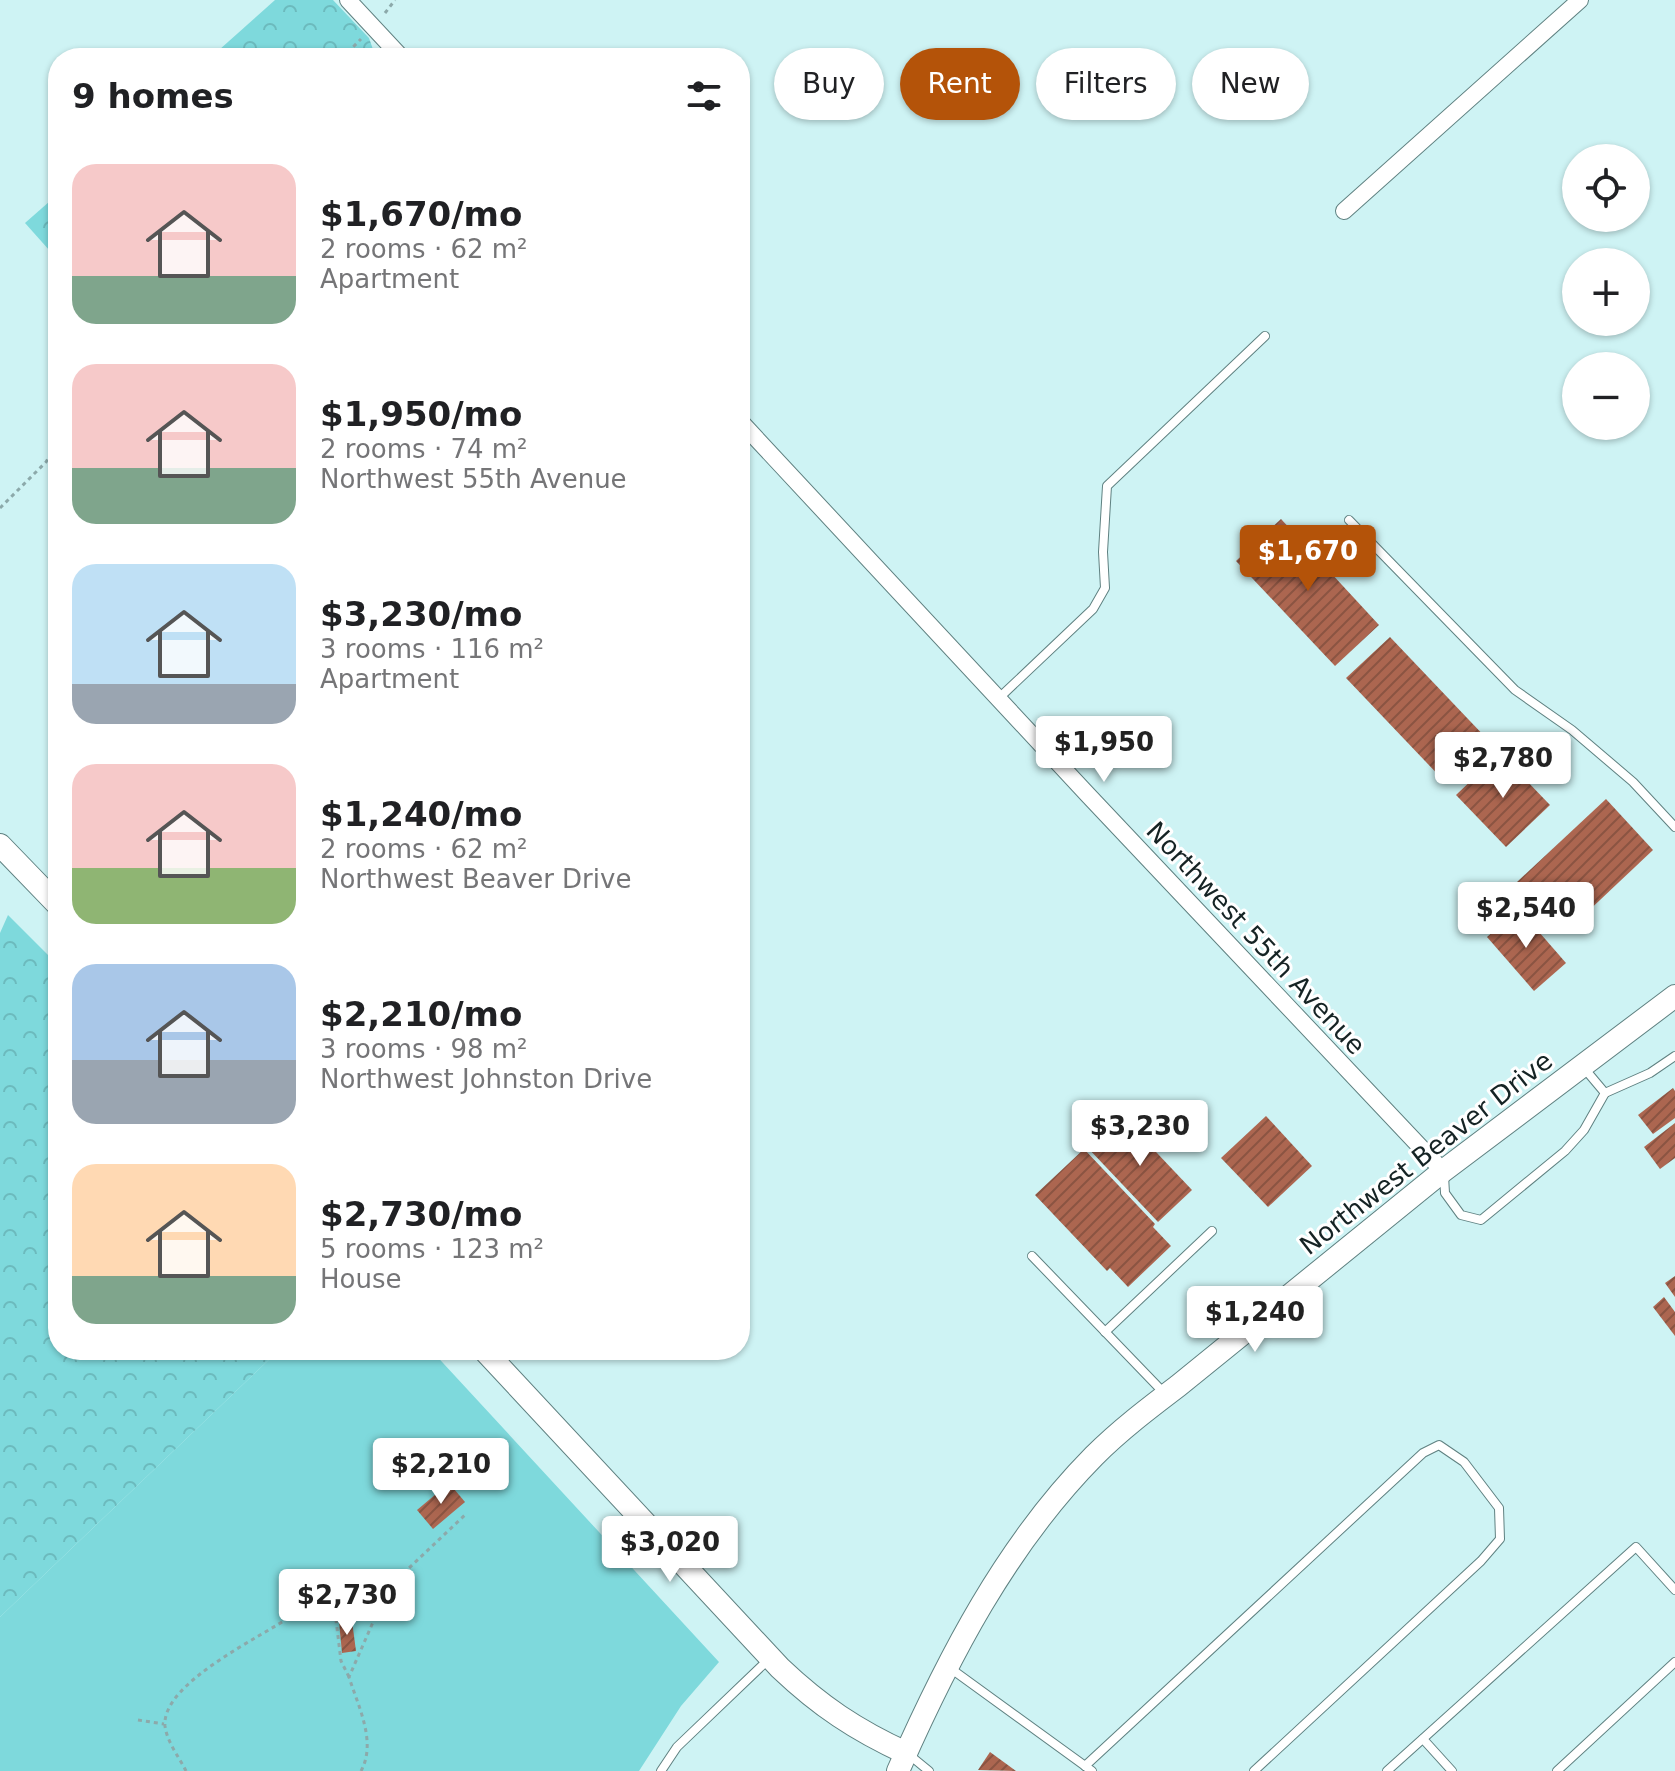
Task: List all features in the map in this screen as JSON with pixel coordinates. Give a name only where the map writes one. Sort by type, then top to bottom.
[{"type":"main road","points":[[0,845],[48,895]]},
{"type":"main road","name":"Northwest Beaver Drive","points":[[902,1762],[946,1665],[998,1577],[1055,1500],[1094,1456],[1134,1419],[1443,1171],[1675,996]]},
{"type":"main road","points":[[493,1360],[770,1658],[838,1718],[870,1736],[902,1762]]},
{"type":"street","points":[[348,0],[393,48]]},
{"type":"street","points":[[1344,211],[1580,0]]},
{"type":"street","name":"Northwest 55th Avenue","points":[[750,432],[1443,1171]]},
{"type":"lane","points":[[998,699],[1093,609],[1105,588],[1103,552],[1107,486],[1265,336]]},
{"type":"lane","points":[[1349,520],[1515,690],[1572,730],[1633,782],[1675,827]]},
{"type":"lane","points":[[1443,1171],[1445,1193],[1461,1215],[1481,1220],[1565,1151],[1584,1130],[1605,1093],[1650,1073],[1675,1056]]},
{"type":"lane","points":[[1582,1066],[1605,1093]]},
{"type":"lane","points":[[1105,1332],[1212,1231]]},
{"type":"lane","points":[[1032,1256],[1166,1395]]},
{"type":"lane","points":[[946,1665],[1088,1768],[1423,1453],[1439,1445],[1464,1462],[1499,1508],[1500,1539],[1481,1561],[1254,1771]]},
{"type":"lane","points":[[1387,1771],[1636,1547],[1675,1590]]},
{"type":"lane","points":[[661,1771],[677,1747],[770,1658]]},
{"type":"lane","points":[[1557,1771],[1675,1662]]},
{"type":"lane","points":[[1423,1739],[1452,1771]]},
{"type":"lane","points":[[902,1762],[929,1771]]},
{"type":"path","points":[[0,508],[48,459]]},
{"type":"path","points":[[349,1677],[388,1588],[466,1514]]},
{"type":"path","points":[[186,1771],[164,1724],[176,1697],[191,1682],[239,1647],[293,1615],[341,1575]]},
{"type":"path","points":[[310,1600],[336,1620],[341,1661],[349,1677],[368,1741],[367,1760],[361,1771]]},
{"type":"path","points":[[138,1720],[164,1724]]},
{"type":"green space","points":[[275,0],[333,0],[369,38],[372,48],[221,48]]},
{"type":"green space","points":[[48,203],[48,249],[25,223]]},
{"type":"green space","points":[[8,915],[48,955],[48,1360],[269,1360],[0,1617],[0,933]]},
{"type":"green space","points":[[269,1360],[440,1360],[719,1662],[681,1706],[639,1771],[0,1771],[0,1617]]},
{"type":"building","points":[[1281,519],[1379,625],[1335,666],[1236,561]]},
{"type":"building","points":[[1390,637],[1489,741],[1446,783],[1346,678]]},
{"type":"building","points":[[1500,753],[1550,805],[1506,847],[1456,795]]},
{"type":"building","points":[[1606,799],[1653,850],[1565,933],[1517,882]]},
{"type":"building","points":[[1519,909],[1566,963],[1534,991],[1487,937]]},
{"type":"building","points":[[1673,1088],[1675,1118],[1653,1134],[1638,1115]]},
{"type":"building","points":[[1121,1115],[1192,1190],[1158,1222],[1087,1147]]},
{"type":"building","points":[[1266,1116],[1312,1166],[1268,1207],[1221,1158]]},
{"type":"building","points":[[1675,1123],[1675,1158],[1660,1169],[1644,1147]]},
{"type":"building","points":[[1084,1149],[1155,1224],[1153,1227],[1171,1246],[1128,1287],[1110,1268],[1107,1271],[1035,1195]]},
{"type":"building","points":[[1675,1276],[1675,1297],[1665,1283]]},
{"type":"building","points":[[1664,1297],[1675,1312],[1675,1336],[1653,1307]]},
{"type":"building","points":[[449,1483],[465,1502],[433,1529],[417,1510]]},
{"type":"building","points":[[352,1621],[356,1651],[342,1653],[339,1622]]},
{"type":"building","points":[[990,1752],[1016,1771],[978,1770]]}]
